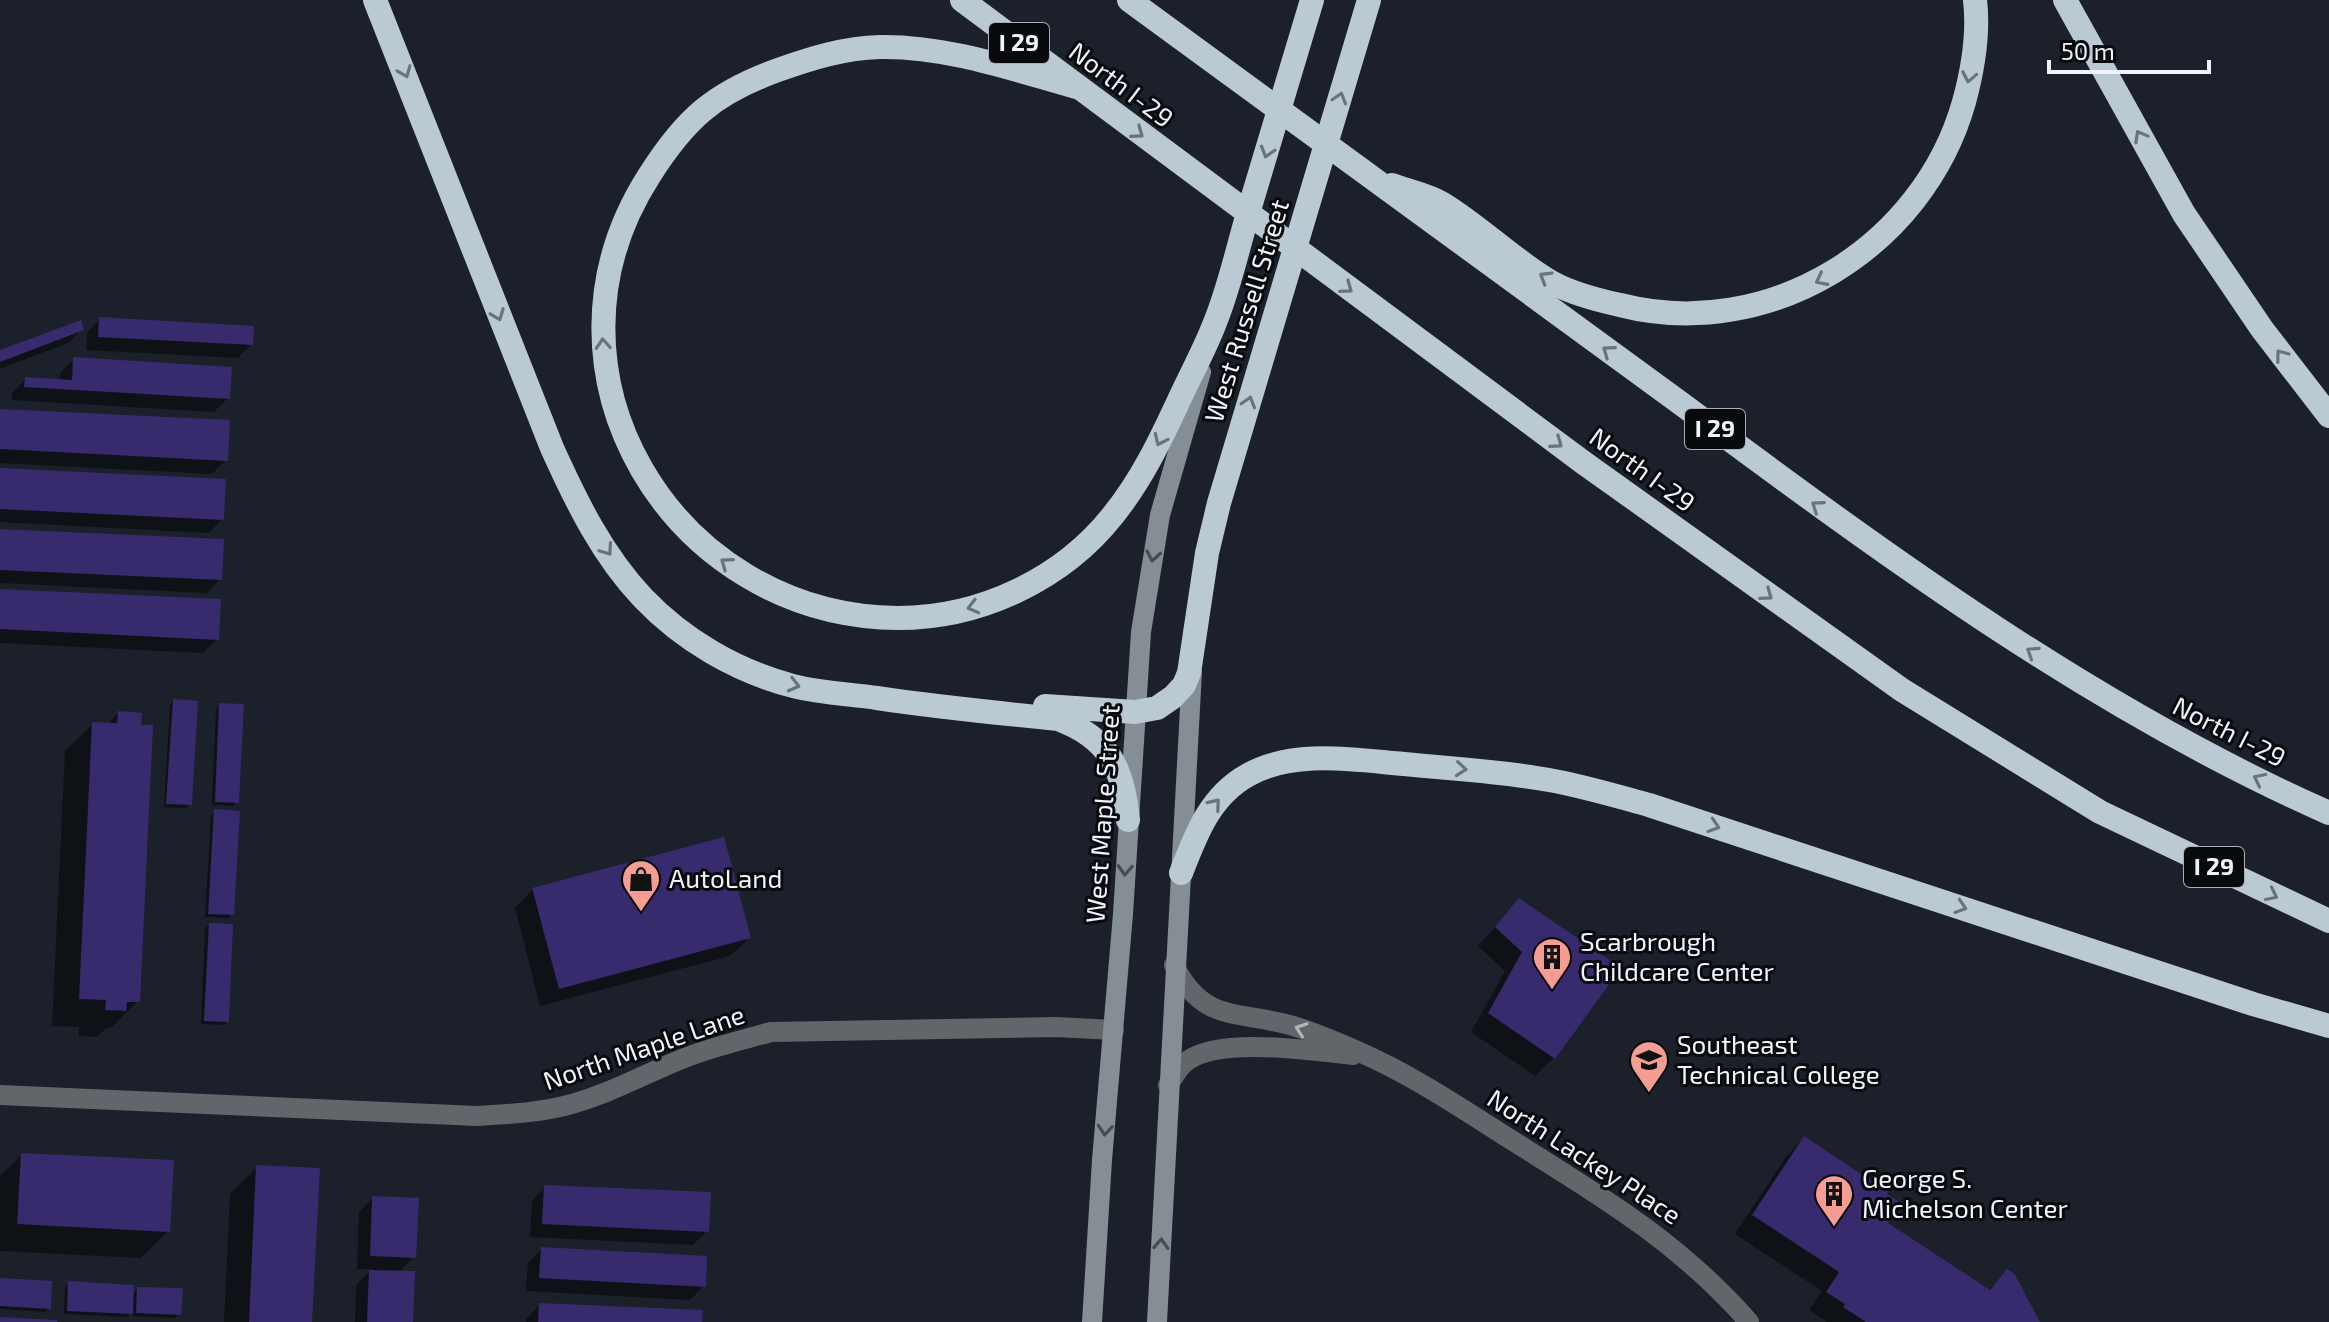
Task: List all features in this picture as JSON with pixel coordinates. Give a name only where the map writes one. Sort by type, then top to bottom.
[{"type":"highway","points":[[375,0],[552,448],[579,507],[605,550],[642,597],[671,623],[725,660],[793,686],[1058,719],[1077,727],[1094,737],[1117,768],[1125,787],[1128,820]]},
{"type":"highway","name":"North I-29","points":[[962,0],[1584,463],[1902,690],[2100,812],[2329,921]]},
{"type":"highway","name":"North I-29","points":[[1129,0],[1928,584],[2116,704],[2207,754],[2329,813]]},
{"type":"highway","name":"West Russell Street","points":[[1076,87],[933,50],[847,49],[819,55],[732,88],[689,123],[666,149],[633,200],[611,264],[602,337],[606,375],[615,413],[630,449],[649,484],[672,515],[698,542],[741,574],[799,602],[876,618],[927,616],[989,603],[1024,588],[1056,569],[1086,545],[1112,518],[1153,455],[1217,319],[1312,0]]},
{"type":"highway","name":"West Russell Street","points":[[1135,712],[1157,708],[1173,697],[1184,685],[1189,673],[1207,553],[1216,515],[1369,0]]},
{"type":"highway","points":[[1358,40],[1379,0]]},
{"type":"highway","points":[[1367,176],[1441,203],[1548,281],[1591,297],[1649,311],[1688,314],[1726,311],[1764,303],[1831,275],[1867,250],[1899,220],[1923,190],[1943,157],[1970,79],[1975,45],[1975,0]]},
{"type":"highway","points":[[2065,0],[2184,214],[2262,329],[2329,416]]},
{"type":"highway","points":[[867,697],[1135,712]]},
{"type":"highway","points":[[1181,873],[1210,807],[1248,774],[1273,764],[1345,759],[1502,773],[1550,780],[1649,805],[2253,1004],[2329,1026]]},
{"type":"main road","name":"West Maple Street","points":[[1092,1322],[1141,632],[1160,515],[1217,319]]},
{"type":"main road","points":[[1157,1322],[1194,641]]},
{"type":"street","name":"North Lackey Place","points":[[1174,965],[1184,985],[1216,1011],[1287,1024],[1373,1058],[1418,1081],[1634,1219],[1680,1252],[1749,1322]]},
{"type":"street","name":"North Maple Lane","points":[[0,1095],[477,1116],[529,1113],[569,1105],[714,1047],[771,1032],[1056,1027],[1114,1030]]},
{"type":"street","name":"North Lackey Place","points":[[1168,1085],[1185,1062],[1218,1049],[1304,1050],[1373,1058]]},
{"type":"building","points":[[99,317],[254,326],[253,345],[98,337]]},
{"type":"building","points":[[81,320],[84,330],[0,362],[0,350]]},
{"type":"building","points":[[73,357],[232,367],[230,399],[24,387],[25,377],[72,380]]},
{"type":"building","points":[[0,409],[230,420],[228,461],[0,449]]},
{"type":"building","points":[[0,468],[226,479],[224,520],[0,509]]},
{"type":"building","points":[[0,529],[224,539],[222,580],[0,570]]},
{"type":"building","points":[[0,589],[221,599],[219,640],[0,629]]},
{"type":"building","points":[[173,699],[198,701],[192,805],[166,804]]},
{"type":"building","points":[[219,703],[244,704],[239,803],[215,802]]},
{"type":"building","points":[[118,711],[142,713],[141,725],[153,725],[140,1002],[127,1002],[126,1011],[105,1010],[106,1000],[79,999],[92,722],[117,723]]},
{"type":"building","points":[[214,809],[240,811],[234,915],[208,914]]},
{"type":"building","name":"AutoLand","points":[[724,837],[751,938],[559,989],[532,888]]},
{"type":"building","name":"Scarbrough Childcare Center","points":[[1519,898],[1621,968],[1555,1059],[1488,1013],[1522,952],[1495,927]]},
{"type":"building","points":[[209,923],[233,924],[229,1022],[204,1021]]},
{"type":"building","name":"George S. Michelson Center","points":[[1804,1136],[1901,1203],[1888,1223],[1990,1290],[2007,1269],[2014,1273],[2040,1322],[1866,1322],[1843,1307],[1845,1304],[1826,1292],[1839,1272],[1752,1215]]},
{"type":"building","points":[[21,1153],[174,1160],[170,1232],[17,1224]]},
{"type":"building","points":[[256,1165],[320,1168],[312,1322],[249,1322]]},
{"type":"building","points":[[544,1185],[711,1192],[709,1232],[542,1224]]},
{"type":"building","points":[[372,1196],[419,1198],[416,1258],[370,1256]]},
{"type":"building","points":[[541,1247],[707,1256],[706,1287],[539,1278]]},
{"type":"building","points":[[369,1270],[415,1271],[413,1322],[367,1322]]},
{"type":"building","points":[[0,1278],[52,1281],[51,1309],[0,1306]]},
{"type":"building","points":[[68,1281],[134,1285],[133,1314],[67,1311]]},
{"type":"building","points":[[137,1287],[183,1288],[181,1315],[136,1313]]},
{"type":"building","points":[[539,1303],[703,1310],[702,1322],[538,1322]]},
{"type":"building","points":[[0,1317],[57,1320],[57,1322],[0,1322]]},
{"type":"place","name":"AutoLand","points":[[641,913]]},
{"type":"place","name":"Scarbrough Childcare Center","points":[[1552,991]]},
{"type":"place","name":"Southeast Technical College","points":[[1649,1094]]},
{"type":"place","name":"George S. Michelson Center","points":[[1834,1228]]}]
